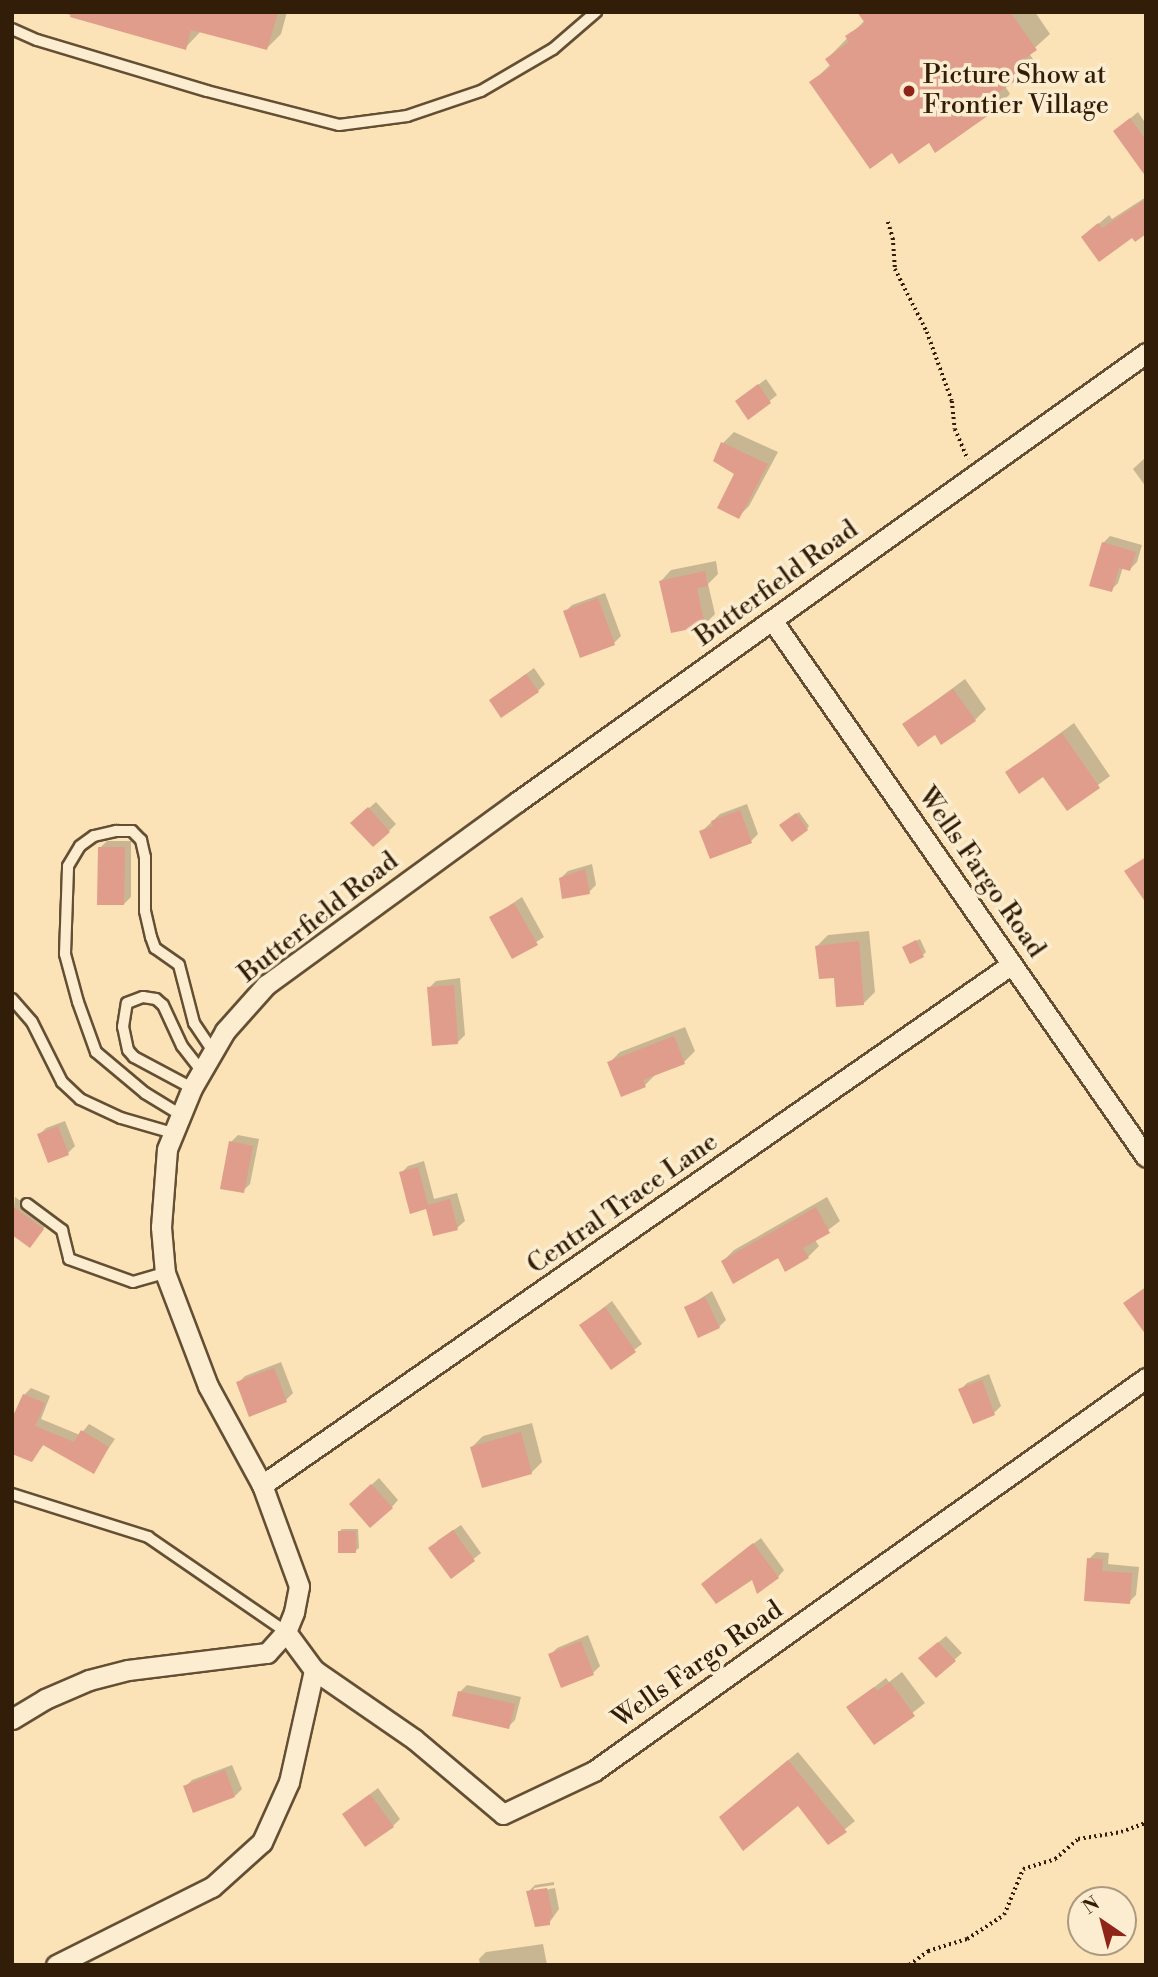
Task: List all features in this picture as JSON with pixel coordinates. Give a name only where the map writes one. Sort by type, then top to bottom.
[{"type":"street","name":"Butterfield Road","points":[[286,1632],[295,1612],[299,1586],[262,1485],[208,1386],[165,1273],[161,1227],[167,1149],[196,1079],[225,1031],[266,985],[1146,353]]},
{"type":"street","name":"Wells Fargo Road","points":[[772,620],[1146,1157]]},
{"type":"street","name":"Central Trace Lane","points":[[262,1485],[1012,964]]},
{"type":"street","name":"Wells Fargo Road","points":[[286,1632],[314,1670],[414,1739],[503,1814],[594,1771],[1146,1378]]},
{"type":"street","points":[[12,1719],[45,1699],[89,1680],[128,1670],[267,1653],[286,1632]]},
{"type":"street","points":[[56,1965],[212,1886],[262,1842],[289,1782],[314,1670]]},
{"type":"lane","points":[[12,29],[37,40],[194,88],[339,125],[408,116],[481,91],[553,49],[596,12]]},
{"type":"lane","points":[[181,1115],[145,1093],[96,1052],[78,1002],[65,954],[68,866],[80,846],[94,836],[132,831],[141,840],[145,857],[145,911],[151,937],[155,948],[179,965],[194,1023],[213,1051]]},
{"type":"lane","points":[[143,997],[156,999],[163,1005],[196,1079],[134,1057],[128,1050],[123,1027],[127,1003],[143,997]]},
{"type":"lane","points":[[12,999],[32,1022],[62,1082],[80,1099],[121,1118],[173,1133]]},
{"type":"lane","points":[[27,1204],[62,1230],[69,1259],[133,1282],[165,1273]]},
{"type":"lane","points":[[12,1494],[148,1537],[286,1632]]},
{"type":"path","points":[[888,222],[893,238],[895,269],[927,332],[953,401],[955,429],[962,450],[977,472]]},
{"type":"path","points":[[909,1965],[928,1951],[967,1939],[1004,1915],[1023,1869],[1055,1859],[1078,1839],[1121,1832],[1146,1823]]},
{"type":"building","points":[[71,12],[278,12],[267,50],[191,30],[186,50],[70,17]]},
{"type":"building","name":"Picture Show at Frontier Village","points":[[857,12],[1010,12],[1037,50],[1014,66],[1021,77],[989,99],[996,110],[935,153],[929,143],[899,164],[892,153],[870,169],[809,82],[831,67],[825,59],[849,42],[845,36],[865,23]]},
{"type":"building","points":[[1130,118],[1146,140],[1146,177],[1113,131]]},
{"type":"building","points":[[1146,199],[1146,234],[1135,242],[1132,238],[1099,262],[1081,237],[1098,223],[1102,228]]},
{"type":"building","points":[[758,384],[771,403],[748,420],[735,401]]},
{"type":"building","points":[[721,442],[768,464],[739,519],[717,508],[734,474],[713,461]]},
{"type":"building","points":[[1102,542],[1136,552],[1130,571],[1119,568],[1112,592],[1089,586]]},
{"type":"building","points":[[705,571],[708,586],[697,588],[705,626],[671,633],[659,581]]},
{"type":"building","points":[[598,598],[615,645],[580,658],[563,611]]},
{"type":"building","points":[[526,674],[539,692],[501,718],[489,700]]},
{"type":"building","points":[[953,689],[976,721],[941,745],[935,735],[918,747],[902,724]]},
{"type":"building","points":[[1062,733],[1100,788],[1067,811],[1043,777],[1019,794],[1005,772]]},
{"type":"building","points":[[368,807],[390,832],[373,847],[350,823]]},
{"type":"building","points":[[740,810],[752,843],[710,859],[699,831],[713,826],[711,821]]},
{"type":"building","points":[[796,813],[808,830],[792,842],[779,825]]},
{"type":"building","points":[[98,847],[125,847],[124,905],[97,905]]},
{"type":"building","points":[[1146,857],[1146,903],[1124,871]]},
{"type":"building","points":[[585,869],[590,894],[562,899],[559,878]]},
{"type":"building","points":[[514,903],[538,945],[512,959],[489,917]]},
{"type":"building","points":[[916,940],[924,957],[910,964],[902,947]]},
{"type":"building","points":[[859,941],[864,1005],[836,1007],[834,978],[819,979],[815,946]]},
{"type":"building","points":[[454,985],[458,1044],[432,1046],[427,987]]},
{"type":"building","points":[[674,1036],[685,1064],[643,1080],[646,1087],[621,1097],[607,1062]]},
{"type":"building","points":[[58,1126],[69,1155],[48,1163],[37,1134]]},
{"type":"building","points":[[229,1141],[253,1146],[244,1193],[220,1189]]},
{"type":"building","points":[[418,1167],[428,1205],[450,1199],[458,1230],[433,1236],[426,1209],[410,1214],[399,1172]]},
{"type":"building","points":[[12,1206],[44,1229],[30,1248],[12,1235]]},
{"type":"building","points":[[816,1207],[830,1233],[803,1248],[809,1258],[785,1272],[778,1258],[733,1284],[721,1261]]},
{"type":"building","points":[[1146,1287],[1146,1335],[1123,1303]]},
{"type":"building","points":[[705,1297],[720,1328],[698,1338],[684,1307]]},
{"type":"building","points":[[605,1307],[636,1352],[611,1370],[579,1325]]},
{"type":"building","points":[[274,1368],[287,1402],[249,1417],[236,1382]]},
{"type":"building","points":[[982,1380],[995,1415],[973,1424],[958,1389]]},
{"type":"building","points":[[23,1394],[45,1403],[35,1426],[74,1442],[81,1430],[109,1447],[94,1474],[43,1445],[32,1462],[12,1454],[12,1418]]},
{"type":"building","points":[[521,1432],[532,1474],[482,1488],[470,1447]]},
{"type":"building","points":[[371,1484],[393,1508],[370,1528],[349,1504]]},
{"type":"building","points":[[453,1530],[475,1561],[451,1579],[428,1548]]},
{"type":"building","points":[[338,1531],[356,1531],[356,1553],[338,1553]]},
{"type":"building","points":[[753,1543],[779,1578],[757,1594],[752,1580],[716,1604],[701,1584]]},
{"type":"building","points":[[1087,1558],[1103,1559],[1102,1571],[1132,1573],[1130,1604],[1084,1601]]},
{"type":"building","points":[[581,1641],[594,1675],[561,1688],[548,1654]]},
{"type":"building","points":[[938,1642],[956,1661],[936,1678],[918,1658]]},
{"type":"building","points":[[890,1682],[915,1716],[874,1745],[846,1707],[874,1687],[877,1691]]},
{"type":"building","points":[[458,1691],[515,1704],[509,1729],[452,1716]]},
{"type":"building","points":[[788,1760],[847,1832],[828,1845],[798,1806],[743,1851],[719,1817]]},
{"type":"building","points":[[225,1770],[235,1797],[193,1813],[183,1786]]},
{"type":"building","points":[[370,1794],[394,1827],[365,1847],[342,1814]]},
{"type":"building","points":[[547,1888],[553,1917],[550,1918],[550,1925],[535,1927],[526,1891]]},
{"type":"place","name":"Picture Show at Frontier Village","points":[[909,91]]}]
